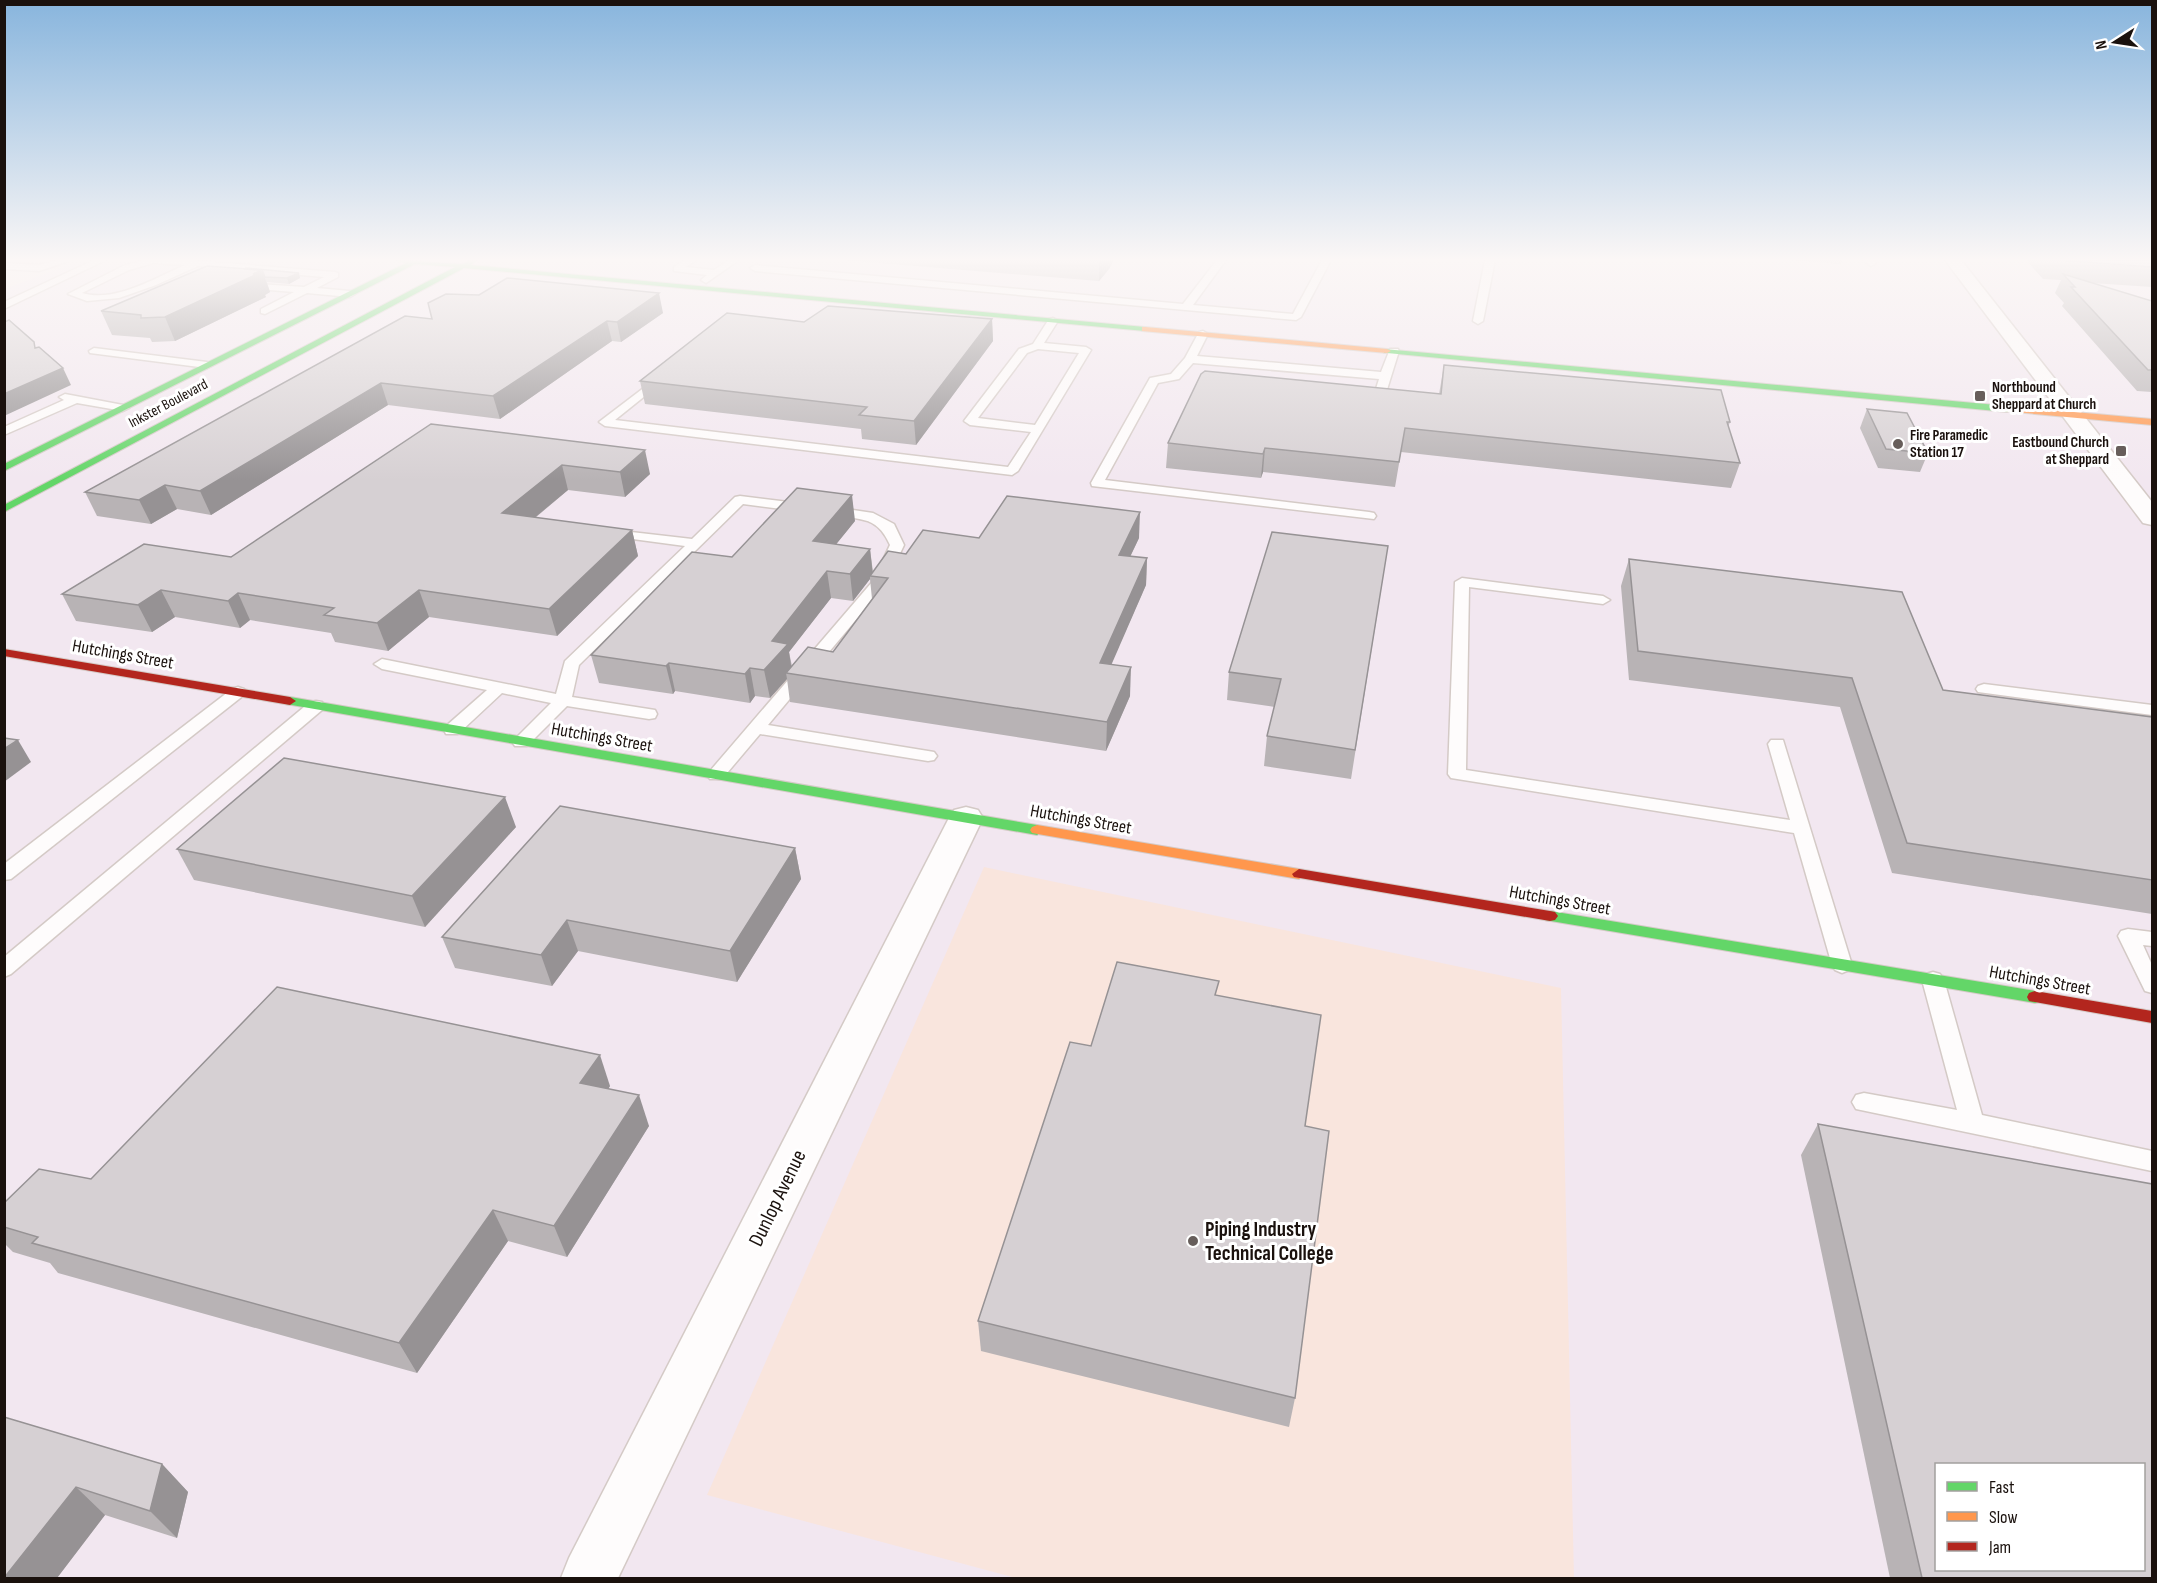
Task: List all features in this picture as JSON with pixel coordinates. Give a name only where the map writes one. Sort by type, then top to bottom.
[{"type":"street","name":"Inkster Boulevard","points":[[4,468],[270,334]]},
{"type":"street","name":"Inkster Boulevard","points":[[4,509],[335,334]]},
{"type":"street","points":[[1203,334],[2152,422]]},
{"type":"street","points":[[2010,334],[2152,518]]},
{"type":"street","name":"Hutchings Street","points":[[4,652],[966,818],[2152,1017]]},
{"type":"street","name":"Dunlop Avenue","points":[[589,1578],[966,818]]},
{"type":"lane","points":[[1037,345],[1044,334]]},
{"type":"lane","points":[[1203,334],[1181,377],[1154,380],[1097,483],[1369,516]]},
{"type":"lane","points":[[669,371],[605,422],[1012,471],[1039,429],[1086,350],[1037,345],[1023,351],[970,421],[1039,429]]},
{"type":"lane","points":[[94,351],[207,365]]},
{"type":"lane","points":[[1345,393],[1379,396],[1394,351]]},
{"type":"lane","points":[[1190,359],[1386,376]]},
{"type":"lane","points":[[56,396],[123,408]]},
{"type":"lane","points":[[4,432],[76,399]]},
{"type":"lane","points":[[521,742],[563,700],[571,664],[740,500],[868,516],[889,527],[897,545],[880,582],[716,775]]},
{"type":"lane","points":[[601,530],[694,543]]},
{"type":"lane","points":[[1603,600],[1462,582],[1456,774],[1802,828]]},
{"type":"lane","points":[[382,664],[498,688],[649,714]]},
{"type":"lane","points":[[452,730],[498,688]]},
{"type":"lane","points":[[1984,689],[2152,710]]},
{"type":"lane","points":[[4,874],[238,692]]},
{"type":"lane","points":[[4,969],[316,706]]},
{"type":"lane","points":[[755,728],[928,756]]},
{"type":"lane","points":[[1777,744],[1842,965]]},
{"type":"lane","points":[[2152,939],[2128,936],[2152,985]]},
{"type":"lane","points":[[1933,980],[1972,1123]]},
{"type":"lane","points":[[1864,1102],[2152,1161]]},
{"type":"shaded area","points":[[5,334],[2152,334],[2152,1578],[5,1578]]},
{"type":"shaded area","name":"Piping Industry Technical College","points":[[984,867],[1561,988],[1574,1578],[1016,1578],[707,1495]]},
{"type":"building","points":[[4,334],[25,334],[34,342],[35,348],[39,347],[63,368],[4,394]]},
{"type":"building","points":[[373,334],[587,334],[493,396],[381,383],[200,491],[165,485],[139,500],[85,492]]},
{"type":"building","points":[[700,334],[981,334],[914,421],[859,415],[867,407],[640,381]]},
{"type":"building","points":[[2114,334],[2152,334],[2152,370],[2148,370]]},
{"type":"building","points":[[1444,365],[1721,390],[1730,422],[1727,422],[1740,463],[1405,428],[1399,462],[1265,448],[1263,454],[1168,443],[1201,374],[1205,371],[1441,394]]},
{"type":"building","points":[[1867,409],[1907,413],[1928,453],[1886,449]]},
{"type":"building","points":[[431,424],[645,450],[620,472],[562,465],[502,513],[632,530],[549,609],[419,590],[377,623],[324,615],[334,608],[238,593],[228,601],[161,590],[138,605],[62,594],[144,544],[231,557]]},
{"type":"building","points":[[797,488],[852,495],[813,541],[870,549],[850,574],[827,571],[772,641],[788,644],[764,670],[750,668],[745,674],[591,655],[692,552],[732,557]]},
{"type":"building","points":[[1007,496],[1140,512],[1119,555],[1147,558],[1100,663],[1131,667],[1107,722],[786,673],[808,647],[833,652],[888,578],[870,576],[888,551],[906,554],[923,530],[979,538]]},
{"type":"building","points":[[1272,532],[1388,546],[1355,750],[1267,736],[1281,679],[1229,672]]},
{"type":"building","points":[[1629,559],[1902,592],[1943,690],[2152,717],[2152,880],[1907,843],[1852,678],[1638,651]]},
{"type":"building","points":[[4,738],[18,740],[4,749]]},
{"type":"building","points":[[284,758],[505,797],[412,896],[177,849]]},
{"type":"building","points":[[560,806],[795,848],[730,951],[567,920],[541,955],[442,937]]},
{"type":"building","points":[[1117,962],[1219,981],[1215,995],[1321,1015],[1305,1126],[1329,1131],[1295,1398],[978,1321],[1070,1042],[1091,1046]]},
{"type":"building","points":[[277,987],[600,1055],[580,1083],[639,1095],[554,1226],[493,1210],[399,1343],[32,1243],[38,1237],[4,1227],[4,1203],[39,1169],[91,1179]]},
{"type":"building","points":[[1818,1124],[2152,1184],[2152,1578],[1922,1578]]},
{"type":"building","points":[[4,1417],[162,1464],[150,1511],[76,1487],[4,1578]]},
{"type":"traffic: fast","points":[[4,468],[270,334]]},
{"type":"traffic: fast","points":[[4,509],[335,334]]},
{"type":"traffic: fast","points":[[1387,351],[2007,409]]},
{"type":"traffic: fast","points":[[290,701],[1037,830]]},
{"type":"traffic: fast","points":[[1550,916],[2035,997]]},
{"type":"traffic: slow","points":[[1199,334],[1387,351]]},
{"type":"traffic: slow","points":[[2007,409],[2152,422]]},
{"type":"traffic: slow","points":[[1037,830],[1299,874]]},
{"type":"traffic: jam","points":[[4,652],[290,701]]},
{"type":"traffic: jam","points":[[1299,874],[1550,916]]},
{"type":"traffic: jam","points":[[2035,997],[2152,1017]]},
{"type":"place","name":"Northbound Sheppard at Church","points":[[1980,396]]},
{"type":"place","name":"Fire Paramedic Station 17","points":[[1898,444]]},
{"type":"place","name":"Eastbound Church at Sheppard","points":[[2121,451]]},
{"type":"place","name":"Piping Industry Technical College","points":[[1193,1241]]}]
